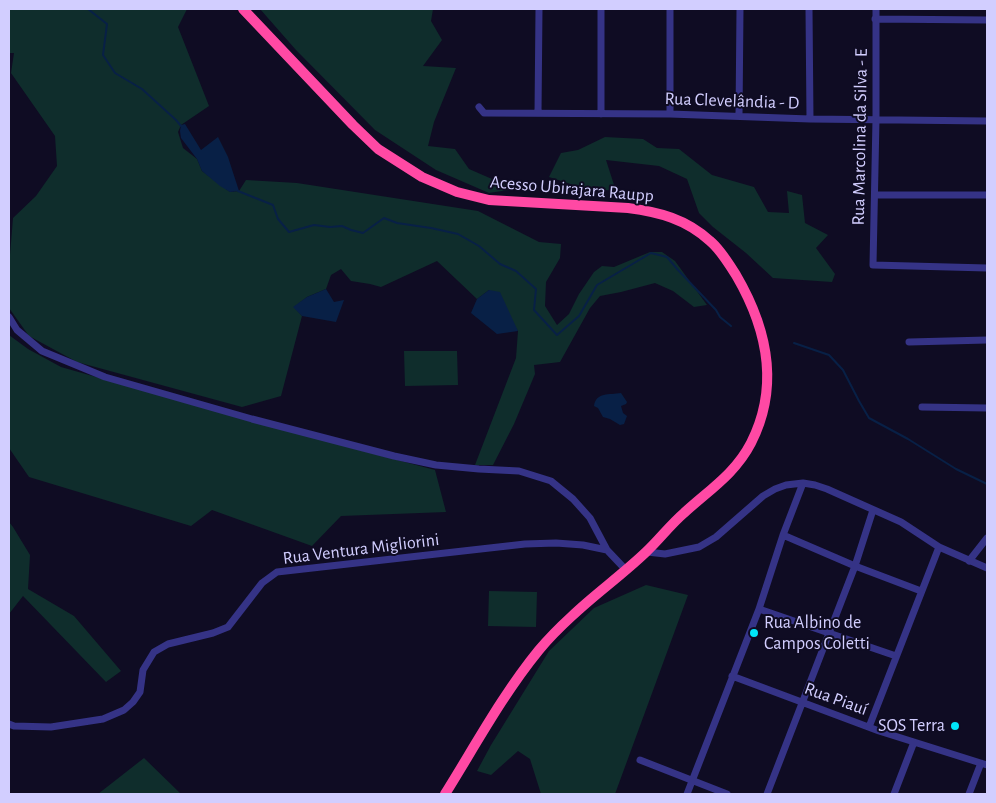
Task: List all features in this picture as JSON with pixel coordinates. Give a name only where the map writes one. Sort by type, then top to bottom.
[{"type":"highway","name":"Acesso Ubirajara Raupp","points":[[243,9],[378,149],[422,177],[457,192],[489,200],[647,210],[666,215],[690,226],[711,241],[729,265],[753,309],[764,344],[767,388],[759,425],[738,464],[723,480],[678,518],[647,552],[571,616],[539,649],[510,689],[445,794]]},
{"type":"street","points":[[538,114],[539,9]]},
{"type":"street","points":[[601,9],[601,114]]},
{"type":"street","points":[[670,9],[670,114]]},
{"type":"street","points":[[739,116],[740,9]]},
{"type":"street","points":[[809,9],[810,119]]},
{"type":"street","name":"Rua Marcolina da Silva - E","points":[[876,9],[873,265],[987,268]]},
{"type":"street","points":[[876,19],[987,20]]},
{"type":"street","name":"Rua Clevelândia - D","points":[[479,108],[484,113],[670,114],[987,122]]},
{"type":"street","points":[[875,195],[987,195]]},
{"type":"street","points":[[9,316],[17,330],[42,351],[105,376],[252,419],[394,456],[436,465],[519,471],[551,481],[573,499],[590,518],[607,550],[626,570]]},
{"type":"street","points":[[909,342],[987,340]]},
{"type":"street","points":[[922,407],[987,408]]},
{"type":"street","points":[[687,794],[758,609],[803,483]]},
{"type":"street","points":[[647,552],[665,554],[700,546],[716,537],[763,496],[786,485],[803,483],[827,489],[901,522],[939,547],[987,568]]},
{"type":"street","points":[[767,794],[855,566],[873,510]]},
{"type":"street","points":[[783,535],[855,566],[921,591]]},
{"type":"street","points":[[969,561],[987,538]]},
{"type":"street","name":"Rua Ventura Migliorini","points":[[9,724],[14,726],[51,727],[103,719],[124,710],[134,702],[140,692],[143,670],[154,652],[168,644],[213,633],[228,627],[262,583],[277,572],[525,544],[556,542],[607,550]]},
{"type":"street","points":[[869,727],[939,547]]},
{"type":"street","points":[[758,609],[896,656]]},
{"type":"street","name":"Rua Piauí","points":[[732,676],[869,727],[984,764]]},
{"type":"street","points":[[894,794],[914,742]]},
{"type":"street","points":[[640,760],[727,794]]},
{"type":"street","points":[[969,794],[984,764]]},
{"type":"green space","points":[[9,9],[187,9],[178,27],[209,106],[181,125],[178,132],[183,148],[197,159],[202,171],[230,192],[239,191],[246,180],[297,183],[478,211],[539,242],[561,244],[560,258],[546,282],[545,306],[557,325],[569,314],[579,294],[594,272],[602,266],[614,267],[650,252],[662,252],[675,261],[707,305],[694,307],[673,291],[655,283],[600,296],[590,308],[560,362],[534,365],[535,374],[514,424],[493,465],[475,465],[516,358],[518,331],[489,290],[477,299],[437,261],[381,287],[351,281],[341,269],[331,275],[326,289],[307,297],[294,307],[302,316],[281,396],[242,407],[77,362],[29,336],[9,308],[9,267],[13,218],[36,196],[57,166],[55,136],[11,73],[14,53],[9,53]]},
{"type":"green space","points":[[260,9],[433,9],[431,21],[442,40],[423,66],[456,68],[434,122],[428,146],[455,149],[469,169],[515,189],[489,193],[436,170],[375,130],[296,50]]},
{"type":"green space","points":[[605,137],[643,139],[657,148],[679,149],[712,175],[754,187],[768,212],[789,213],[787,191],[802,195],[805,223],[828,235],[816,248],[835,274],[832,282],[773,278],[699,213],[687,179],[659,166],[606,160],[616,191],[583,188],[549,177],[561,153],[578,150]]},
{"type":"green space","points":[[9,335],[28,349],[61,367],[250,421],[435,470],[446,512],[341,516],[312,546],[212,510],[191,526],[29,477],[9,448]]},
{"type":"green space","points":[[404,351],[457,351],[458,385],[405,386]]},
{"type":"green space","points":[[9,522],[30,555],[28,589],[74,616],[121,671],[106,682],[23,596],[9,614]]},
{"type":"green space","points":[[646,585],[688,595],[615,794],[541,794],[530,759],[518,751],[491,775],[477,771],[549,651],[594,608]]},
{"type":"green space","points":[[489,591],[537,592],[536,627],[488,626]]},
{"type":"green space","points":[[144,758],[181,794],[98,794]]},
{"type":"water","points":[[185,124],[201,150],[218,137],[228,157],[239,191],[230,192],[202,171],[197,159],[181,138],[181,125]]},
{"type":"water","points":[[326,289],[334,302],[344,300],[336,322],[302,316],[293,307],[307,297]]},
{"type":"water","points":[[489,290],[500,292],[518,331],[497,334],[471,313],[477,299]]},
{"type":"water","points":[[621,393],[627,402],[621,406],[623,413],[627,416],[624,424],[620,425],[603,417],[598,408],[594,406],[597,398],[600,396]]},
{"type":"waterway","points":[[88,9],[107,24],[103,55],[115,73],[142,89],[181,126]]},
{"type":"waterway","points":[[238,191],[273,205],[278,219],[289,232],[314,225],[342,226],[363,233],[384,218],[397,223],[458,234],[479,246],[500,264],[516,271],[536,289],[534,310],[557,335],[579,316],[597,285],[651,253],[667,257],[716,310],[720,317],[731,326]]},
{"type":"waterway","points":[[794,343],[829,355],[843,370],[869,418],[908,439],[956,469],[987,484]]},
{"type":"place","name":"Rua Albino de Campos Coletti","points":[[754,633]]},
{"type":"place","name":"SOS Terra","points":[[955,726]]}]
